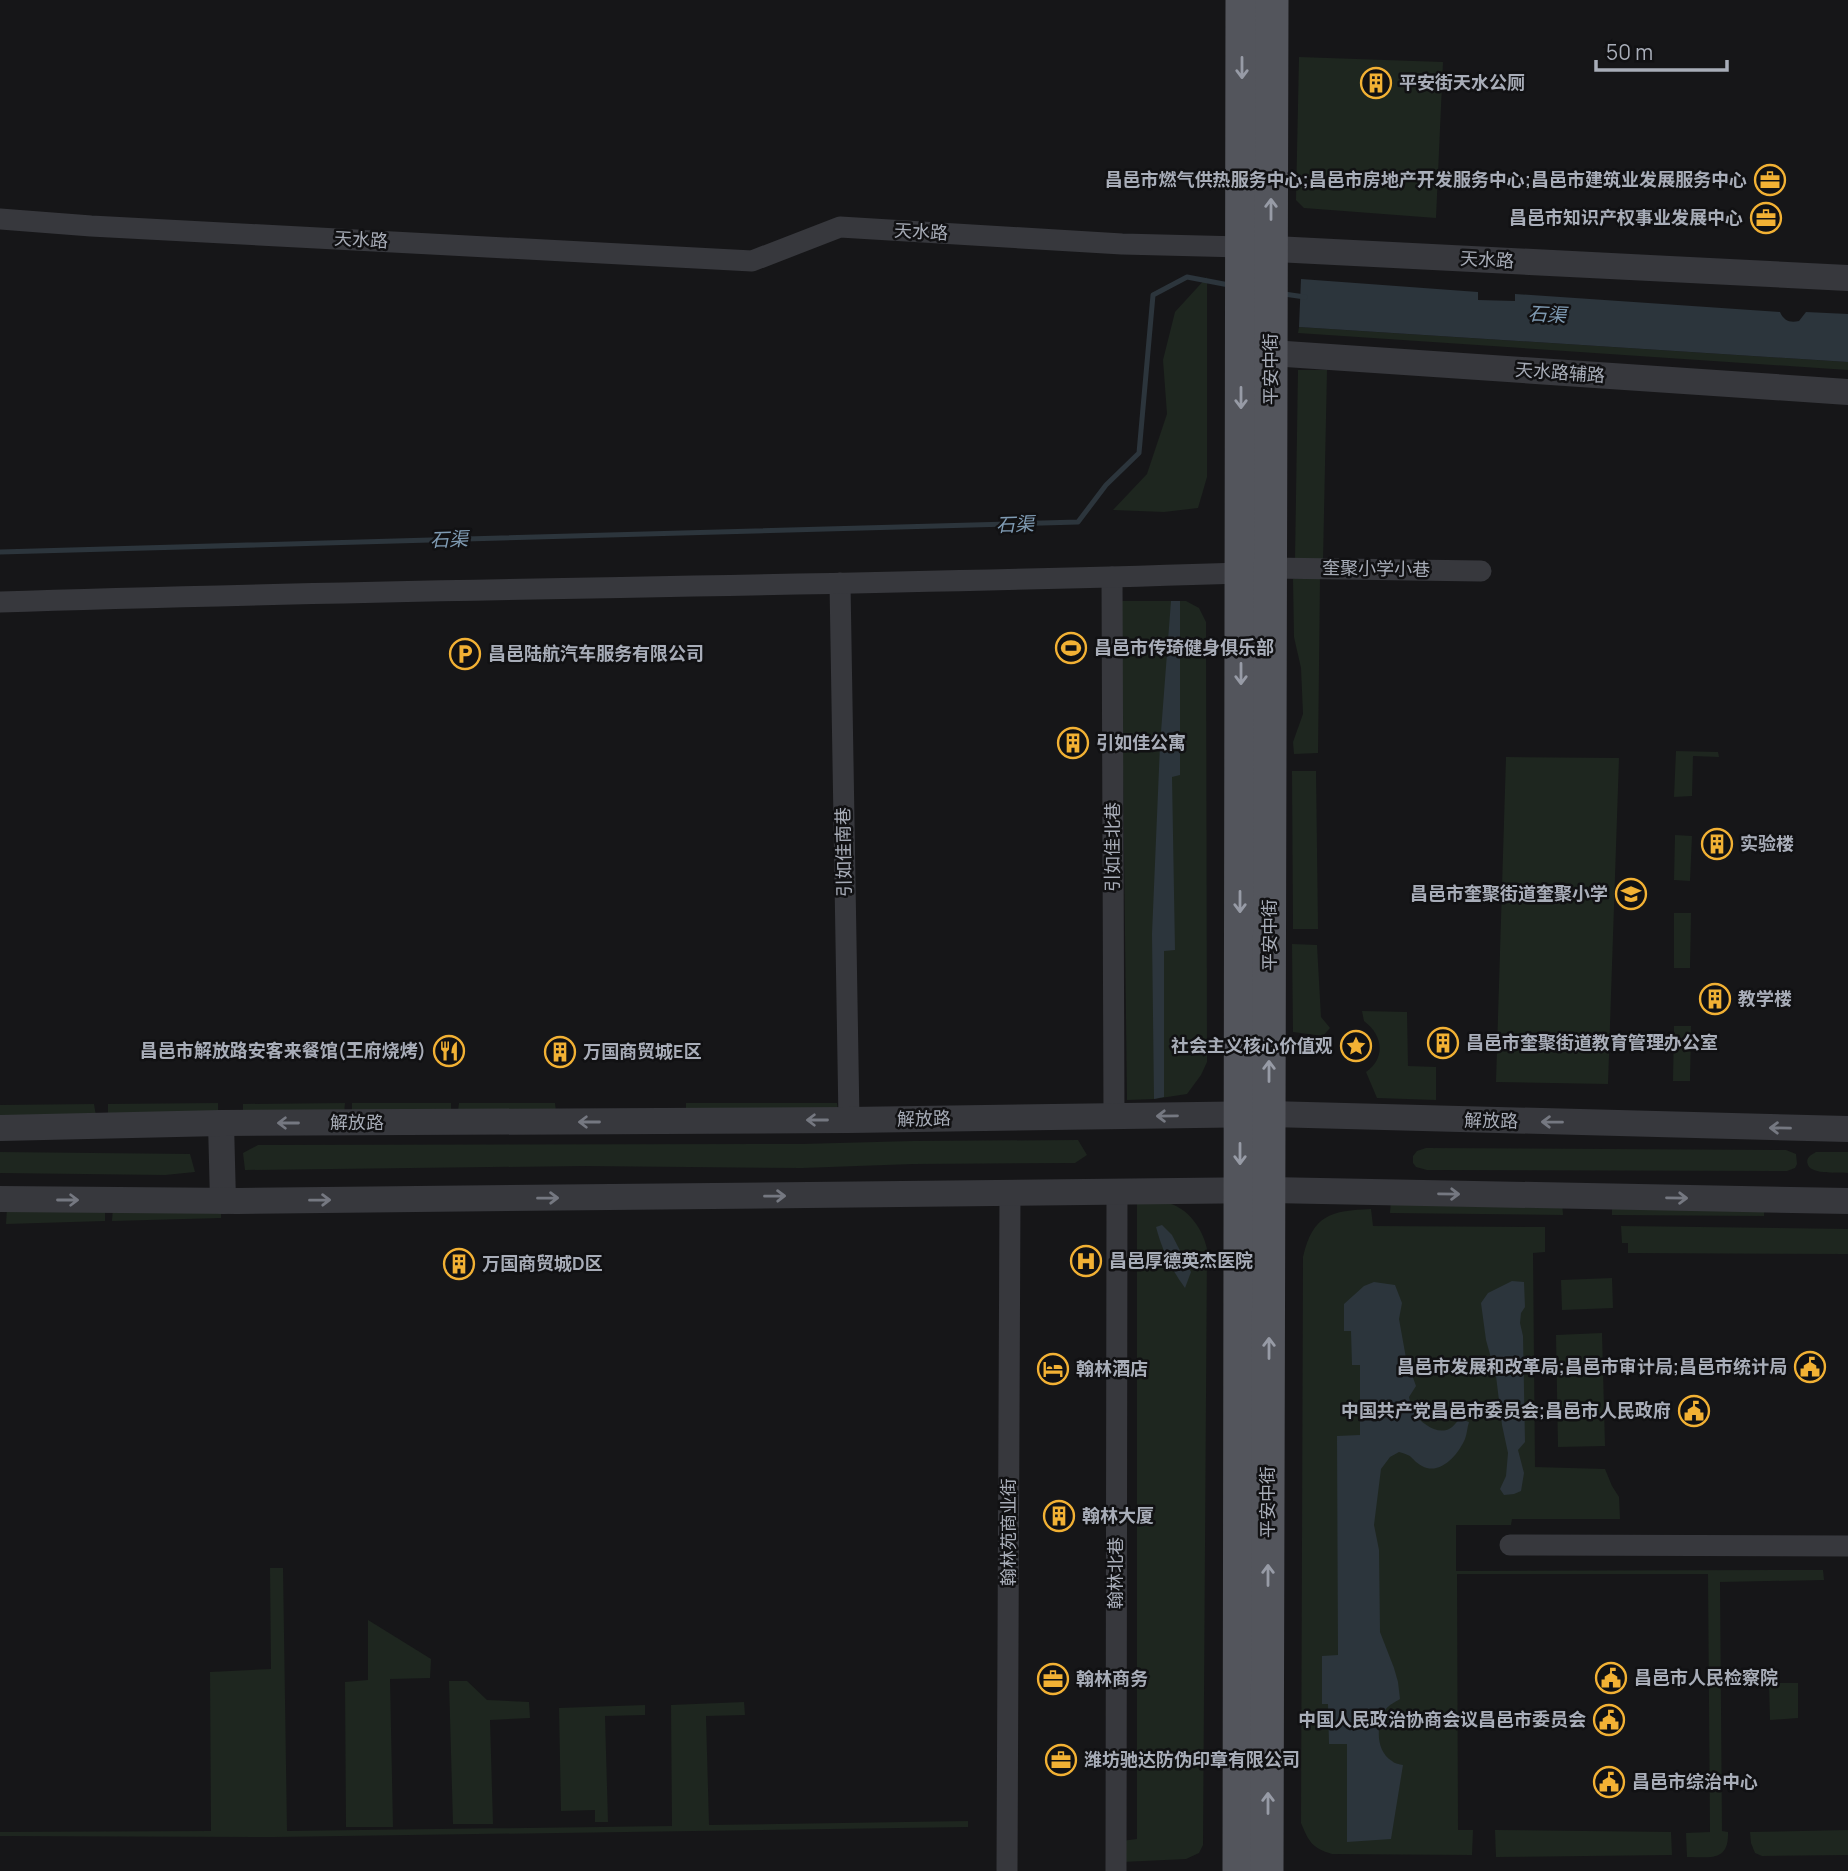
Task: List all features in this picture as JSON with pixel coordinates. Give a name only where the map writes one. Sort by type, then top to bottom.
[{"type":"main road","name":"平安中街","points":[[1239,1871],[1254,1191],[1256,570],[1261,340],[1242,0]]},
{"type":"main road","name":"平安中街","points":[[1256,261],[1272,0]]},
{"type":"main road","name":"平安中街","points":[[1254,1191],[1267,1871]]},
{"type":"street","name":"天水路","points":[[0,219],[752,261],[841,227],[1122,244],[1256,261],[1848,278]]},
{"type":"street","name":"天水路辅路","points":[[1261,340],[1848,392]]},
{"type":"street","name":"奎聚小学小巷","points":[[1256,570],[1481,571]]},
{"type":"street","points":[[0,602],[204,595],[1112,577],[1256,570]]},
{"type":"street","name":"引如佳北巷","points":[[1112,577],[1114,1116]]},
{"type":"street","name":"引如佳南巷","points":[[840,583],[849,1120]]},
{"type":"street","name":"解放路","points":[[0,1128],[221,1123],[1255,1115],[1848,1129]]},
{"type":"street","points":[[221,1123],[223,1201]]},
{"type":"street","name":"翰林北巷","points":[[1116,1871],[1117,1191]]},
{"type":"street","points":[[0,1199],[223,1201],[1254,1191],[1848,1201]]},
{"type":"street","name":"翰林苑商业街","points":[[1007,1871],[1010,1194]]},
{"type":"street","points":[[1510,1545],[1848,1546]]},
{"type":"shaded area","points":[[1299,57],[1443,62],[1436,218],[1304,208],[1296,200]]},
{"type":"shaded area","points":[[1207,277],[1207,477],[1198,508],[1164,512],[1113,510],[1147,474],[1167,414],[1163,360],[1175,312]]},
{"type":"shaded area","points":[[1299,327],[1848,362],[1848,370],[1298,333]]},
{"type":"shaded area","points":[[1298,370],[1327,370],[1323,561],[1295,560]]},
{"type":"shaded area","points":[[1320,578],[1318,753],[1294,754],[1293,742],[1303,714],[1301,668],[1294,637],[1293,579]]},
{"type":"shaded area","points":[[1121,601],[1186,601],[1199,608],[1206,622],[1207,1062],[1187,1094],[1154,1099],[1127,1100]]},
{"type":"shaded area","points":[[1676,751],[1718,752],[1719,757],[1693,756],[1692,796],[1674,797]]},
{"type":"shaded area","points":[[1506,757],[1619,758],[1608,1084],[1496,1082]]},
{"type":"shaded area","points":[[1292,771],[1316,771],[1318,929],[1293,929]]},
{"type":"shaded area","points":[[1675,835],[1692,836],[1690,881],[1674,880]]},
{"type":"shaded area","points":[[1674,913],[1691,913],[1690,968],[1674,968]]},
{"type":"shaded area","points":[[1292,944],[1317,945],[1321,1017],[1330,1028],[1323,1036],[1293,1032]]},
{"type":"shaded area","points":[[1362,1011],[1407,1012],[1408,1066],[1436,1067],[1436,1100],[1377,1098],[1366,1072],[1377,1060],[1380,1046],[1375,1033],[1364,1021]]},
{"type":"shaded area","points":[[1674,1026],[1691,1026],[1690,1081],[1673,1081]]},
{"type":"shaded area","points":[[218,1103],[218,1116],[108,1118],[108,1104]]},
{"type":"shaded area","points":[[345,1103],[344,1114],[243,1115],[243,1104]]},
{"type":"shaded area","points":[[352,1103],[451,1103],[451,1112],[352,1114]]},
{"type":"shaded area","points":[[459,1103],[555,1103],[556,1112],[458,1111]]},
{"type":"shaded area","points":[[686,1103],[837,1103],[838,1111],[686,1113]]},
{"type":"shaded area","points":[[94,1104],[96,1116],[0,1118],[0,1105]]},
{"type":"shaded area","points":[[1078,1140],[1087,1155],[1075,1163],[802,1168],[584,1166],[245,1170],[243,1153],[258,1145],[801,1144]]},
{"type":"shaded area","points":[[1426,1148],[1786,1150],[1796,1154],[1797,1164],[1795,1168],[1787,1171],[1427,1170],[1416,1167],[1413,1163],[1413,1156],[1417,1151]]},
{"type":"shaded area","points":[[0,1152],[190,1154],[195,1172],[165,1175],[0,1173]]},
{"type":"shaded area","points":[[1816,1152],[1848,1152],[1848,1173],[1820,1172],[1810,1168],[1808,1159]]},
{"type":"shaded area","points":[[1391,1199],[1562,1202],[1563,1215],[1390,1213]]},
{"type":"shaded area","points":[[1137,1202],[1165,1202],[1181,1209],[1198,1227],[1207,1249],[1203,1845],[1199,1853],[1186,1859],[1122,1862],[1121,1841],[1137,1839]]},
{"type":"shaded area","points":[[1612,1203],[1764,1211],[1764,1216],[1612,1215]]},
{"type":"shaded area","points":[[221,1206],[221,1218],[112,1221],[113,1208]]},
{"type":"shaded area","points":[[105,1207],[105,1221],[6,1224],[7,1208]]},
{"type":"shaded area","points":[[1371,1209],[1373,1226],[1545,1227],[1545,1252],[1533,1253],[1535,1467],[1605,1469],[1619,1497],[1620,1519],[1512,1519],[1511,1525],[1456,1525],[1456,1571],[1823,1570],[1824,1580],[1720,1582],[1722,1831],[1728,1832],[1722,1853],[1710,1857],[1687,1857],[1686,1833],[1710,1832],[1708,1574],[1457,1574],[1458,1830],[1473,1830],[1472,1855],[1332,1854],[1316,1847],[1306,1835],[1301,1823],[1303,1257],[1318,1223],[1345,1211]]},
{"type":"shaded area","points":[[1621,1226],[1848,1229],[1848,1254],[1628,1253],[1628,1243],[1622,1243]]},
{"type":"shaded area","points":[[1612,1278],[1613,1308],[1562,1310],[1561,1280]]},
{"type":"shaded area","points":[[1602,1333],[1605,1446],[1558,1447],[1556,1335]]},
{"type":"shaded area","points":[[270,1568],[283,1568],[287,1831],[672,1826],[671,1705],[744,1702],[745,1715],[706,1716],[709,1825],[968,1821],[968,1827],[275,1837],[0,1836],[0,1832],[211,1831],[210,1672],[271,1669]]},
{"type":"shaded area","points":[[368,1620],[431,1659],[430,1678],[390,1679],[393,1827],[346,1827],[345,1682],[368,1680]]},
{"type":"shaded area","points":[[449,1681],[467,1681],[487,1700],[529,1702],[530,1718],[490,1720],[493,1824],[453,1824]]},
{"type":"shaded area","points":[[1769,1683],[1798,1683],[1798,1718],[1770,1720]]},
{"type":"shaded area","points":[[645,1705],[645,1715],[605,1716],[608,1822],[595,1822],[595,1810],[561,1811],[559,1708]]},
{"type":"shaded area","points":[[1495,1830],[1671,1832],[1672,1855],[1496,1857]]},
{"type":"shaded area","points":[[1848,1830],[1848,1855],[1762,1856],[1755,1853],[1750,1832]]},
{"type":"water","points":[[1301,279],[1478,292],[1478,300],[1515,301],[1515,294],[1780,312],[1785,319],[1793,322],[1799,321],[1806,312],[1848,314],[1848,362],[1299,327]]},
{"type":"water","points":[[1171,601],[1180,601],[1180,775],[1172,777],[1175,950],[1164,951],[1164,1097],[1154,1099],[1152,934],[1160,745]]},
{"type":"water","points":[[1162,1225],[1172,1235],[1191,1272],[1185,1288],[1161,1244],[1156,1227]]},
{"type":"water","points":[[1512,1281],[1524,1282],[1525,1307],[1520,1323],[1523,1336],[1525,1442],[1518,1450],[1524,1473],[1521,1491],[1504,1495],[1500,1489],[1506,1476],[1508,1453],[1481,1303],[1488,1293]]},
{"type":"water","points":[[1374,1282],[1395,1285],[1402,1303],[1399,1319],[1406,1358],[1416,1386],[1409,1397],[1414,1413],[1425,1424],[1439,1430],[1451,1428],[1461,1419],[1469,1422],[1462,1445],[1442,1466],[1422,1466],[1408,1455],[1399,1452],[1390,1457],[1381,1469],[1374,1525],[1379,1550],[1380,1632],[1394,1668],[1400,1699],[1386,1709],[1380,1722],[1379,1737],[1386,1757],[1403,1765],[1391,1839],[1347,1842],[1347,1744],[1329,1744],[1328,1704],[1322,1704],[1322,1656],[1338,1655],[1337,1436],[1360,1435],[1360,1365],[1352,1365],[1351,1331],[1344,1331],[1344,1304],[1364,1286]]},
{"type":"waterway","name":"石渠","points":[[0,552],[1078,522],[1106,485],[1139,453],[1153,295],[1187,277],[1229,285]]},
{"type":"waterway","name":"石渠","points":[[1284,294],[1305,297]]},
{"type":"place","name":"平安街天水公厕","points":[[1376,83]]},
{"type":"place","name":"昌邑市燃气供热服务中心;昌邑市房地产开发服务中心;昌邑市建筑业发展服务中心","points":[[1770,180]]},
{"type":"place","name":"昌邑市知识产权事业发展中心","points":[[1766,218]]},
{"type":"place","name":"昌邑市传琦健身俱乐部","points":[[1071,648]]},
{"type":"place","name":"昌邑陆航汽车服务有限公司","points":[[465,654]]},
{"type":"place","name":"引如佳公寓","points":[[1073,743]]},
{"type":"place","name":"实验楼","points":[[1717,844]]},
{"type":"place","name":"昌邑市奎聚街道奎聚小学","points":[[1631,894]]},
{"type":"place","name":"教学楼","points":[[1715,999]]},
{"type":"place","name":"昌邑市奎聚街道教育管理办公室","points":[[1443,1043]]},
{"type":"place","name":"社会主义核心价值观","points":[[1356,1046]]},
{"type":"place","name":"昌邑市解放路安客来餐馆(王府烧烤)","points":[[449,1051]]},
{"type":"place","name":"万国商贸城E区","points":[[560,1052]]},
{"type":"place","name":"昌邑厚德英杰医院","points":[[1086,1261]]},
{"type":"place","name":"万国商贸城D区","points":[[459,1264]]},
{"type":"place","name":"昌邑市发展和改革局;昌邑市审计局;昌邑市统计局","points":[[1810,1367]]},
{"type":"place","name":"翰林酒店","points":[[1053,1369]]},
{"type":"place","name":"中国共产党昌邑市委员会;昌邑市人民政府","points":[[1694,1411]]},
{"type":"place","name":"翰林大厦","points":[[1059,1516]]},
{"type":"place","name":"昌邑市人民检察院","points":[[1611,1678]]},
{"type":"place","name":"翰林商务","points":[[1053,1679]]},
{"type":"place","name":"中国人民政治协商会议昌邑市委员会","points":[[1609,1720]]},
{"type":"place","name":"潍坊驰达防伪印章有限公司","points":[[1061,1760]]},
{"type":"place","name":"昌邑市综治中心","points":[[1609,1782]]}]
